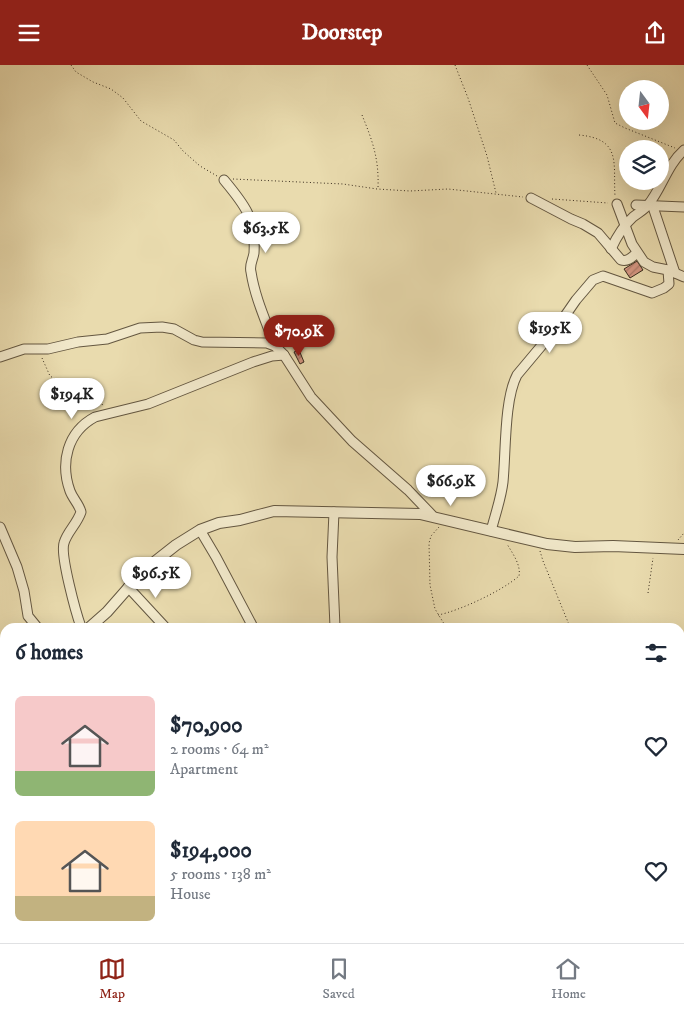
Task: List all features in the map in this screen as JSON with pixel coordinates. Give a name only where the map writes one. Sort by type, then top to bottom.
[{"type":"street","points":[[611,249],[616,237],[625,225],[650,207],[671,165],[684,151]]},
{"type":"street","points":[[225,181],[242,204],[253,225],[254,254],[250,271],[256,297],[275,346],[284,355],[311,397],[352,441],[408,490],[432,515]]},
{"type":"street","points":[[531,198],[598,233],[621,260],[625,261],[638,253]]},
{"type":"street","points":[[617,204],[632,244],[649,265],[684,277]]},
{"type":"street","points":[[636,205],[684,207]]},
{"type":"street","points":[[494,532],[502,484],[509,407],[516,375],[558,326],[593,279],[603,276],[652,293],[664,288],[669,283],[672,272],[650,207]]},
{"type":"street","points":[[0,357],[18,350],[48,349],[107,339],[133,329],[152,327],[174,329],[198,341],[267,343],[275,346]]},
{"type":"street","points":[[80,623],[63,553],[64,541],[75,526],[81,512],[69,486],[65,457],[68,448],[80,429],[88,421],[105,414],[148,404],[253,362],[272,356],[284,355]]},
{"type":"street","points":[[94,623],[107,612],[143,571],[176,545],[200,530],[219,523],[274,511],[407,512],[432,515],[540,543],[575,547],[684,549]]},
{"type":"street","points":[[334,512],[332,557],[335,623]]},
{"type":"street","points":[[0,527],[17,567],[24,591],[28,616],[34,623]]},
{"type":"street","points":[[200,530],[251,623]]},
{"type":"street","points":[[128,587],[161,623]]},
{"type":"path","points":[[70,65],[76,73],[107,87],[124,98],[141,121],[174,140],[200,166],[225,181],[238,179],[271,180],[343,184],[410,191],[442,189],[531,198]]},
{"type":"path","points":[[455,65],[487,155],[496,193]]},
{"type":"path","points":[[587,65],[606,95],[615,123],[625,129],[684,151]]},
{"type":"path","points":[[362,115],[376,151],[379,169],[378,189]]},
{"type":"path","points":[[551,199],[617,204],[615,199],[612,152],[606,144],[599,140],[579,135]]},
{"type":"path","points":[[38,349],[50,376],[80,394],[97,393],[105,414]]},
{"type":"path","points":[[443,623],[433,604],[430,585],[429,543],[431,536],[436,530],[450,520]]},
{"type":"path","points":[[438,615],[465,607],[502,588],[519,576],[520,571],[517,560],[504,539],[494,532]]},
{"type":"path","points":[[540,543],[543,561],[568,623]]},
{"type":"path","points":[[648,593],[655,547]]},
{"type":"building","points":[[637,261],[643,270],[630,278],[624,269]]},
{"type":"building","points":[[299,350],[304,362],[300,364],[294,352]]}]
